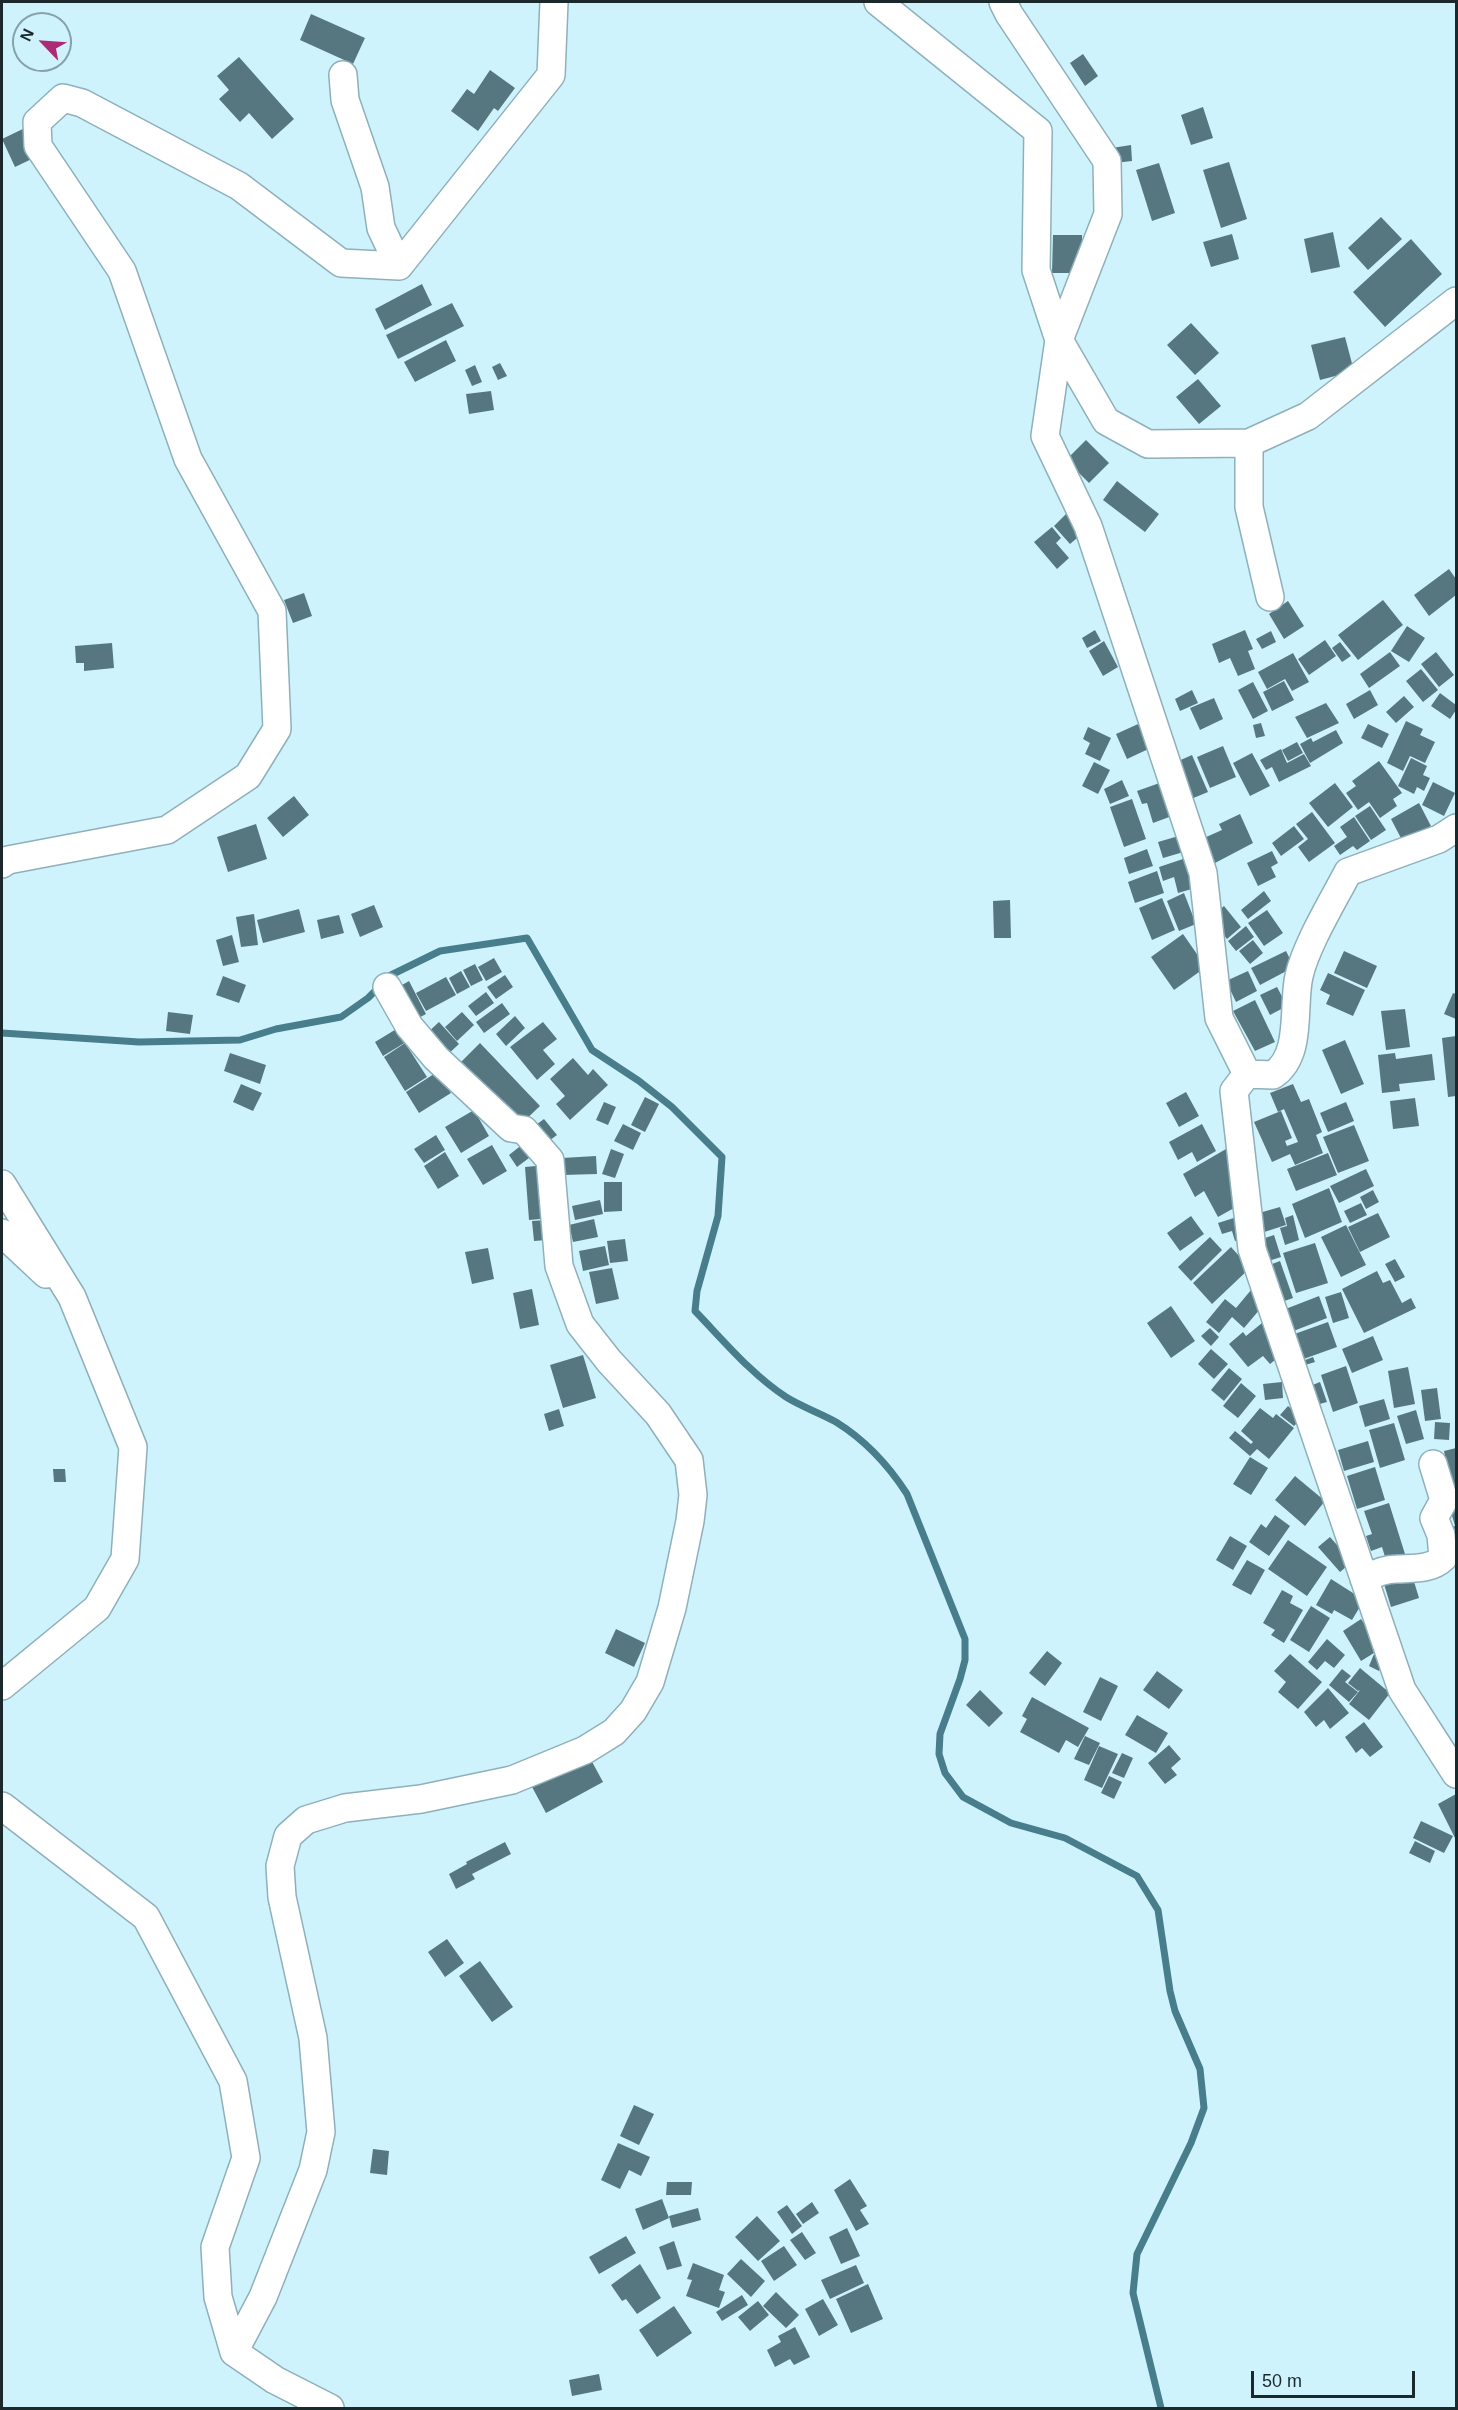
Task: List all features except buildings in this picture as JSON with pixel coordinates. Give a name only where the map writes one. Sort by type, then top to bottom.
[{"type":"street","points":[[399,266],[551,75],[554,2]]},
{"type":"street","points":[[878,2],[1038,131],[1036,270],[1059,340],[1106,421],[1148,444],[1249,443],[1308,416],[1456,302]]},
{"type":"street","points":[[1003,2],[1107,161],[1108,214],[1059,340],[1045,436],[1089,526],[1203,873],[1220,1018],[1247,1074]]},
{"type":"street","points":[[343,75],[345,100],[375,187],[381,228],[399,266]]},
{"type":"street","points":[[2,864],[8,860],[166,830],[248,776],[277,729],[272,611],[188,459],[122,271],[38,146],[37,122],[63,98],[82,103],[239,186],[341,263],[399,266]]},
{"type":"street","points":[[1249,443],[1250,507],[1270,597]]},
{"type":"street","points":[[1247,1074],[1273,1075],[1285,1064],[1291,1048],[1303,961],[1348,872],[1439,839],[1456,828]]},
{"type":"street","points":[[234,2352],[263,2298],[313,2170],[321,2132],[313,2038],[282,1898],[280,1866],[288,1836],[306,1820],[345,1808],[421,1799],[512,1780],[585,1750],[614,1732],[633,1711],[651,1682],[672,1608],[690,1521],[693,1495],[689,1460],[647,1399],[609,1361],[580,1324],[559,1266],[550,1160],[524,1131],[511,1128],[436,1058],[409,1026],[387,987]]},
{"type":"street","points":[[1247,1074],[1234,1091],[1252,1248],[1402,1690],[1456,1774]]},
{"type":"street","points":[[2,1184],[72,1297],[133,1447],[125,1559],[97,1608],[2,1686]]},
{"type":"street","points":[[2,1233],[72,1297]]},
{"type":"street","points":[[1364,1579],[1393,1569],[1415,1569],[1439,1562],[1443,1558],[1441,1535],[1434,1518],[1444,1500],[1433,1464]]},
{"type":"street","points":[[2,1806],[146,1917],[233,2081],[246,2158],[215,2247],[218,2297],[234,2352],[275,2380],[330,2409]]},
{"type":"waterway","points":[[2,1033],[139,1042],[240,1040],[276,1029],[341,1017],[368,998],[391,975],[440,951],[527,938],[592,1050],[639,1081],[672,1107],[722,1157],[718,1216],[697,1291],[695,1311],[738,1357],[773,1388],[792,1401],[836,1422],[857,1437],[892,1473],[907,1494],[965,1639],[965,1660],[940,1734],[939,1754],[945,1773],[963,1797],[1011,1823],[1065,1838],[1137,1876],[1158,1910],[1170,1991],[1175,2011],[1200,2069],[1204,2108],[1191,2143],[1137,2254],[1133,2293],[1161,2408]]}]
